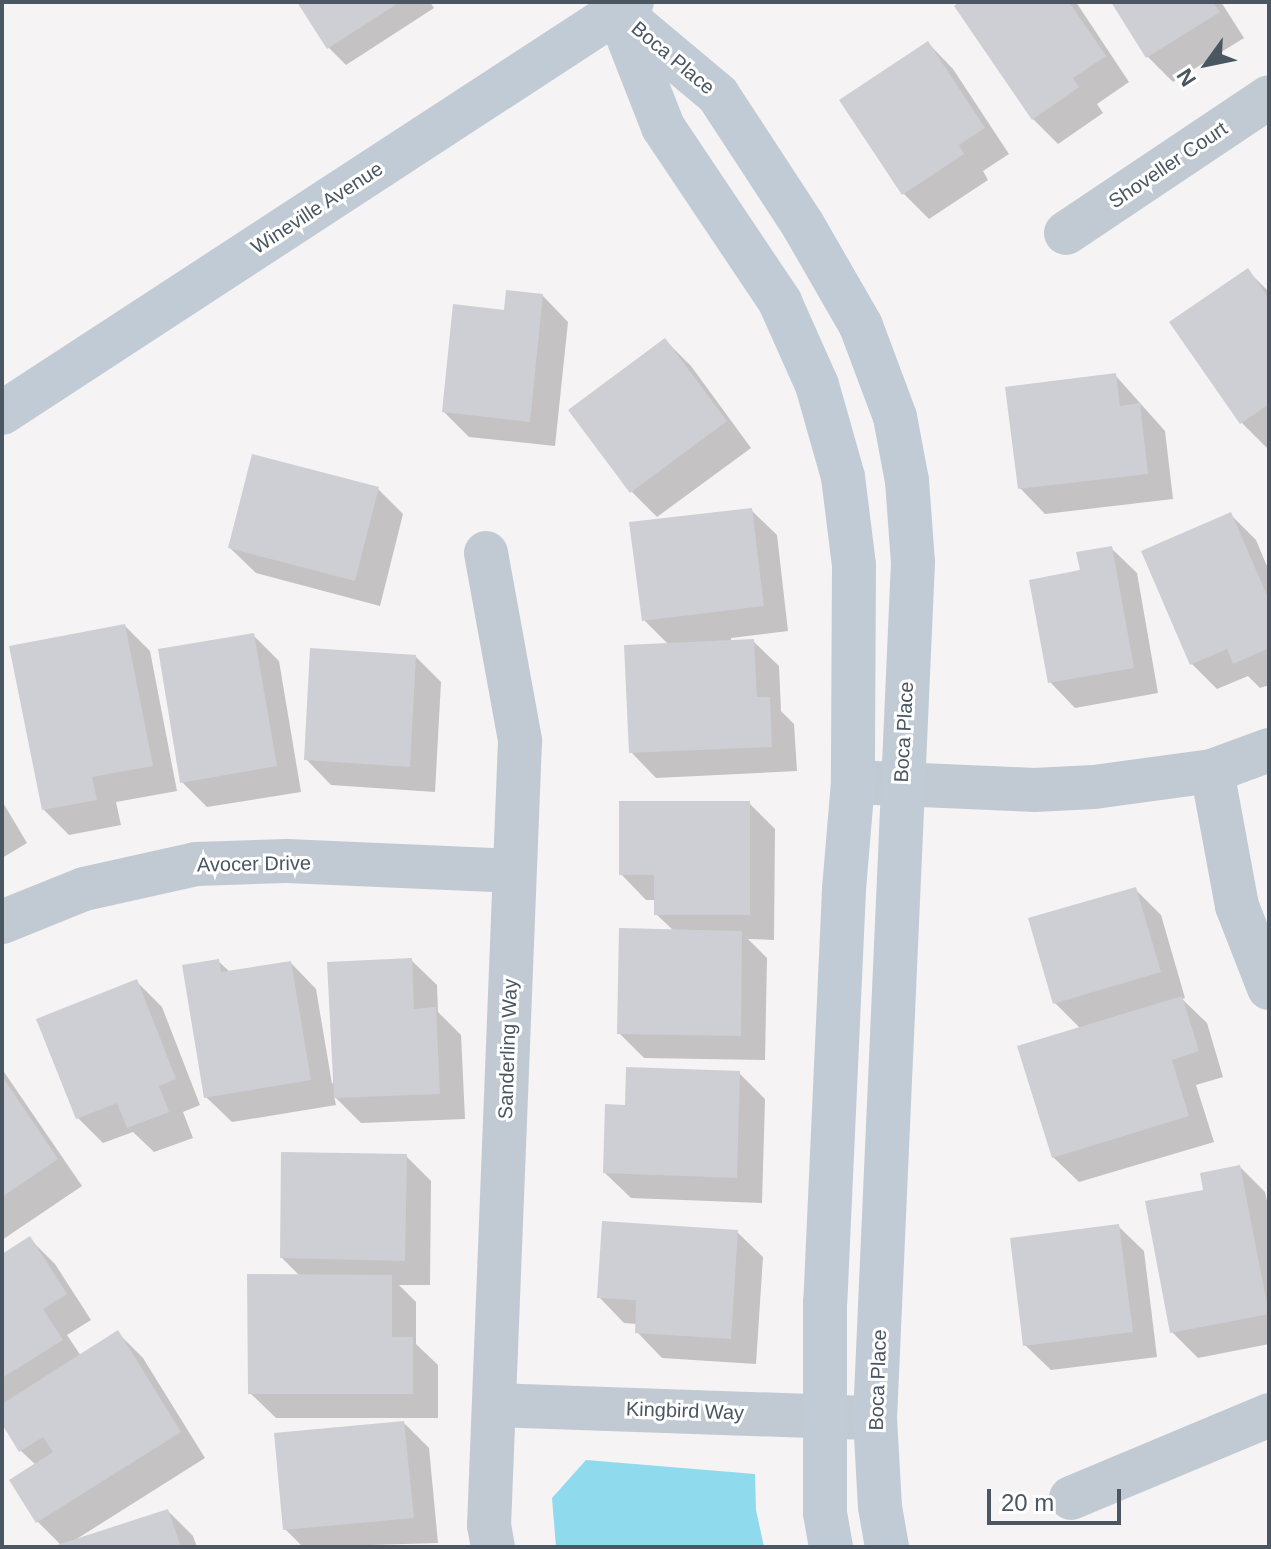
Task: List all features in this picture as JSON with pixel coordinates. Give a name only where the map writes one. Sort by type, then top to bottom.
[{"type":"street","name":"Wineville Avenue","points":[[2,413],[620,5]]},
{"type":"street","name":"Boca Place","points":[[620,5],[663,127],[780,302],[817,385],[843,477],[854,565],[853,782],[843,906],[825,1302],[825,1513],[831,1547]]},
{"type":"street","name":"Boca Place","points":[[620,5],[718,95],[803,225],[861,326],[895,417],[907,481],[913,562],[875,1418],[880,1507],[887,1547]]},
{"type":"street","name":"Shoveller Court","points":[[1066,233],[1269,97]]},
{"type":"street","name":"Sanderling Way","points":[[486,553],[520,741],[489,1525],[493,1547]]},
{"type":"street","points":[[853,782],[1034,790],[1094,787],[1212,771],[1269,750]]},
{"type":"street","points":[[1212,771],[1237,906],[1269,988]]},
{"type":"street","name":"Avocer Drive","points":[[2,922],[84,889],[196,864],[287,861],[514,871]]},
{"type":"street","name":"Kingbird Way","points":[[494,1405],[875,1418]]},
{"type":"street","points":[[1071,1498],[1269,1415]]},
{"type":"water","points":[[586,1460],[755,1474],[756,1510],[764,1547],[556,1547],[552,1498]]},
{"type":"building","points":[[297,2],[400,2],[327,49]]},
{"type":"building","points":[[959,2],[1069,2],[1106,56],[1073,78],[1079,87],[1032,120],[954,6]]},
{"type":"building","points":[[1111,2],[1213,2],[1220,12],[1146,58]]},
{"type":"building","points":[[928,41],[985,128],[959,145],[964,154],[902,195],[839,100]]},
{"type":"building","points":[[1248,268],[1269,299],[1269,404],[1240,424],[1169,322]]},
{"type":"building","points":[[506,290],[543,294],[530,422],[442,412],[453,304],[504,310]]},
{"type":"building","points":[[665,338],[727,421],[630,493],[568,410]]},
{"type":"building","points":[[1116,373],[1120,406],[1140,403],[1148,474],[1018,489],[1005,387]]},
{"type":"building","points":[[252,454],[379,487],[355,581],[228,548]]},
{"type":"building","points":[[752,508],[764,606],[642,621],[629,522]]},
{"type":"building","points":[[1231,512],[1269,600],[1269,648],[1233,664],[1227,649],[1190,665],[1141,551]]},
{"type":"building","points":[[1112,546],[1134,668],[1048,683],[1029,580],[1080,570],[1076,552]]},
{"type":"building","points":[[125,624],[153,766],[92,777],[97,800],[42,810],[9,646]]},
{"type":"building","points":[[254,633],[277,766],[180,783],[158,649]]},
{"type":"building","points":[[754,639],[757,697],[770,697],[772,747],[629,753],[624,645]]},
{"type":"building","points":[[310,648],[416,655],[410,767],[304,760]]},
{"type":"building","points":[[619,801],[750,801],[750,915],[654,915],[654,875],[619,875]]},
{"type":"building","points":[[1136,887],[1161,972],[1053,1004],[1028,918]]},
{"type":"building","points":[[619,928],[742,931],[741,1036],[617,1034]]},
{"type":"building","points":[[412,958],[414,1009],[436,1007],[440,1094],[334,1098],[327,962]]},
{"type":"building","points":[[219,959],[221,972],[291,961],[311,1080],[204,1098],[182,965]]},
{"type":"building","points":[[137,979],[176,1079],[159,1086],[169,1112],[127,1128],[117,1103],[76,1119],[36,1019]]},
{"type":"building","points":[[1182,996],[1199,1051],[1172,1060],[1189,1116],[1052,1158],[1017,1046]]},
{"type":"building","points":[[626,1067],[740,1071],[737,1178],[603,1173],[605,1104],[625,1105]]},
{"type":"building","points":[[2,1076],[58,1159],[2,1197]]},
{"type":"building","points":[[281,1152],[407,1154],[405,1261],[280,1258]]},
{"type":"building","points":[[1240,1165],[1269,1314],[1170,1333],[1145,1201],[1203,1190],[1200,1173]]},
{"type":"building","points":[[602,1221],[738,1230],[731,1339],[635,1333],[636,1300],[597,1298]]},
{"type":"building","points":[[1119,1224],[1133,1332],[1023,1346],[1010,1238]]},
{"type":"building","points":[[30,1236],[67,1294],[43,1309],[63,1340],[2,1378],[2,1254]]},
{"type":"building","points":[[247,1274],[392,1275],[392,1337],[413,1337],[413,1394],[248,1394]]},
{"type":"building","points":[[118,1330],[181,1432],[36,1523],[9,1480],[53,1452],[43,1437],[19,1452],[2,1424],[2,1404]]},
{"type":"building","points":[[404,1421],[414,1518],[283,1530],[274,1433]]},
{"type":"building","points":[[168,1509],[181,1547],[54,1547],[54,1546]]}]
